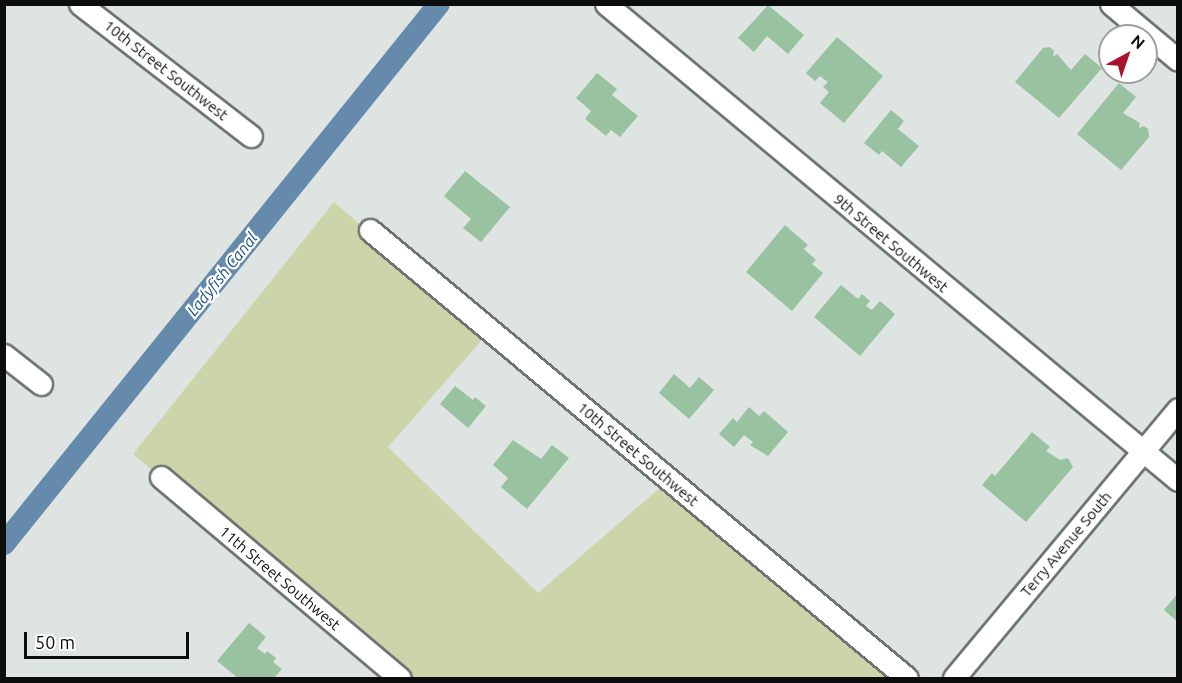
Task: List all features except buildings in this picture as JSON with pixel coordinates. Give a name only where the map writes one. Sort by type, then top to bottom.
[{"type":"street","name":"10th Street Southwest","points":[[80,4],[251,136]]},
{"type":"street","name":"9th Street Southwest","points":[[606,4],[1178,480]]},
{"type":"street","points":[[1111,4],[1178,60]]},
{"type":"street","name":"10th Street Southwest","points":[[370,230],[907,678]]},
{"type":"street","points":[[4,355],[41,384]]},
{"type":"street","name":"Terry Avenue South","points":[[954,678],[1178,409]]},
{"type":"street","name":"11th Street Southwest","points":[[161,477],[400,678]]},
{"type":"green space","points":[[334,202],[487,334],[388,447],[538,593],[676,474],[905,678],[395,678],[133,454]]},
{"type":"waterway","name":"Ladyfish Canal","points":[[4,544],[439,4]]}]
